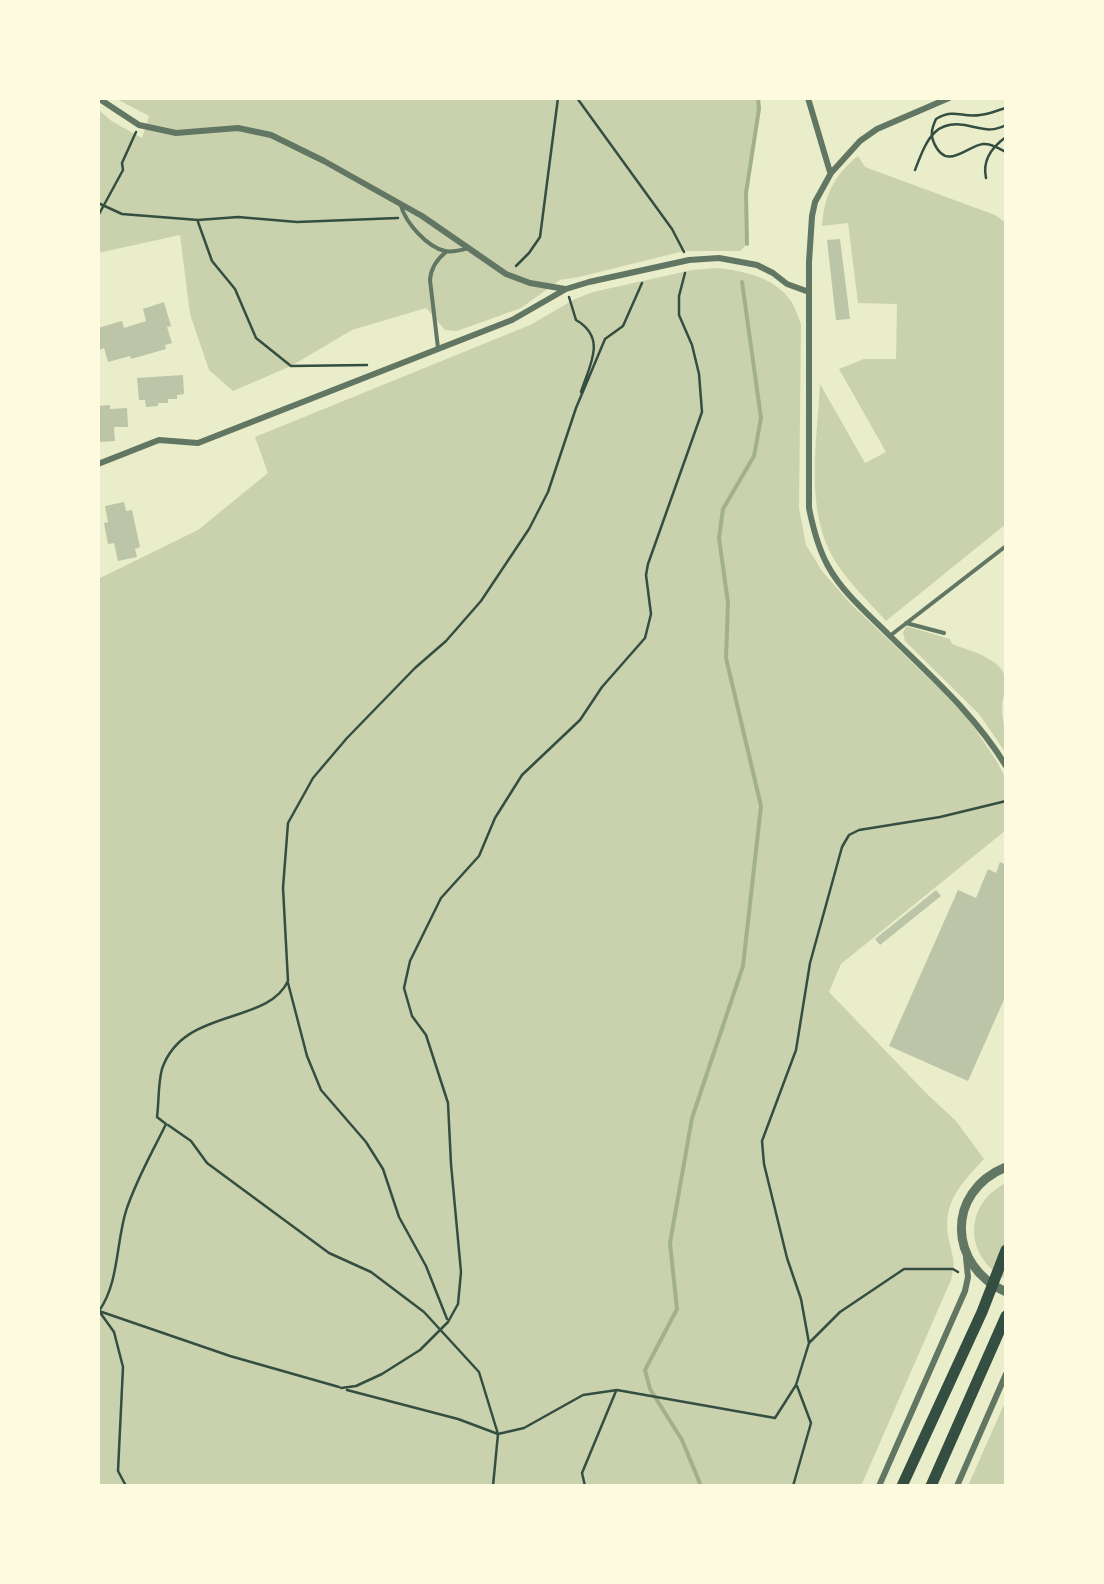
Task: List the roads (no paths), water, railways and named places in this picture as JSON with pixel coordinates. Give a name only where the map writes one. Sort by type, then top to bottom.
[{"type":"highway","points":[[902,1486],[982,1312],[1006,1250]]},
{"type":"highway","points":[[931,1486],[1006,1318]]},
{"type":"street","points":[[98,98],[140,125],[176,134],[238,128],[271,135],[400,203],[506,274],[566,289]]},
{"type":"street","points":[[808,98],[831,173]]},
{"type":"street","points":[[949,98],[877,129],[842,159],[815,202],[809,292],[809,508],[828,568],[856,602],[975,722],[1006,766]]},
{"type":"street","points":[[98,464],[159,440],[198,444],[512,320],[566,289],[648,268],[689,260],[741,261],[809,292]]},
{"type":"street","points":[[879,1486],[965,1292],[968,1278],[962,1228],[966,1204],[979,1184],[1006,1167]]},
{"type":"street","points":[[965,1252],[981,1276],[1006,1292]]},
{"type":"street","points":[[957,1486],[1006,1374]]},
{"type":"lane","points":[[400,203],[409,226],[446,252]]},
{"type":"lane","points":[[438,348],[430,273],[446,252],[469,248]]},
{"type":"lane","points":[[890,636],[1006,546]]},
{"type":"lane","points":[[906,622],[944,633]]},
{"type":"waterway","points":[[747,244],[746,193],[758,98]]},
{"type":"waterway","points":[[701,1486],[682,1440],[650,1389],[645,1370],[677,1309],[670,1243],[692,1118],[743,966],[761,806],[726,658],[728,603],[719,538],[723,509],[754,456],[761,418],[742,282]]}]
